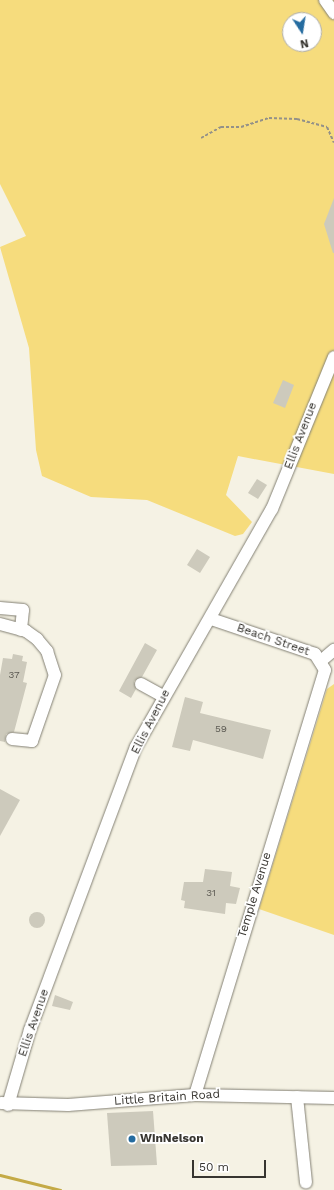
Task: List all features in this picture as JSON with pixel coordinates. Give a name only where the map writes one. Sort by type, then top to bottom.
[{"type":"street","points":[[325,0],[334,12]]},
{"type":"street","name":"Ellis Avenue","points":[[4,1104],[30,1030],[136,747],[211,619],[272,509],[334,357]]},
{"type":"street","points":[[0,608],[23,610],[20,630]]},
{"type":"street","name":"Beach Street","points":[[211,619],[278,639],[315,654],[322,660],[324,680],[318,696]]},
{"type":"street","points":[[0,624],[20,630],[47,651],[55,675],[32,742],[12,739]]},
{"type":"street","points":[[322,660],[334,650]]},
{"type":"street","points":[[141,684],[164,697]]},
{"type":"street","name":"Temple Avenue","points":[[195,1094],[318,696]]},
{"type":"street","name":"Little Britain Road","points":[[4,1104],[68,1105],[195,1094],[334,1098]]},
{"type":"street","points":[[297,1097],[306,1183]]},
{"type":"path","points":[[201,138],[221,127],[241,127],[269,118],[297,119],[327,127],[334,143]]},
{"type":"shaded area","points":[[0,0],[334,0],[334,474],[238,456],[226,495],[252,522],[243,534],[235,536],[147,500],[91,497],[42,476],[36,450],[29,348],[0,247],[26,236],[0,184]]},
{"type":"shaded area","points":[[334,684],[334,935],[259,909],[327,689]]},
{"type":"building","points":[[334,198],[334,253],[333,253],[324,224]]},
{"type":"building","points":[[283,380],[294,385],[285,408],[273,403]]},
{"type":"building","points":[[257,479],[267,485],[258,499],[248,493]]},
{"type":"building","points":[[197,549],[210,557],[200,573],[187,565]]},
{"type":"building","points":[[145,643],[157,650],[142,677],[134,681],[136,689],[131,698],[119,691]]},
{"type":"building","points":[[13,654],[23,656],[22,661],[27,662],[23,682],[27,683],[14,732],[6,734],[5,742],[0,741],[0,675],[3,658],[12,659]]},
{"type":"building","points":[[185,697],[203,702],[200,713],[271,730],[263,759],[193,740],[190,751],[172,747]]},
{"type":"building","points":[[0,789],[20,800],[0,836]]},
{"type":"building","points":[[205,869],[232,872],[230,886],[240,888],[236,904],[226,903],[225,914],[184,908],[185,901],[181,900],[184,882],[203,882]]},
{"type":"building","points":[[37,912],[43,914],[45,920],[43,926],[37,928],[31,926],[29,920],[31,914]]},
{"type":"building","points":[[55,995],[73,1002],[70,1010],[52,1006]]},
{"type":"building","name":"WinNelson","points":[[153,1111],[157,1165],[111,1166],[107,1113]]},
{"type":"waterway","points":[[0,1175],[60,1190]]},
{"type":"place","name":"WinNelson","points":[[132,1139]]}]
